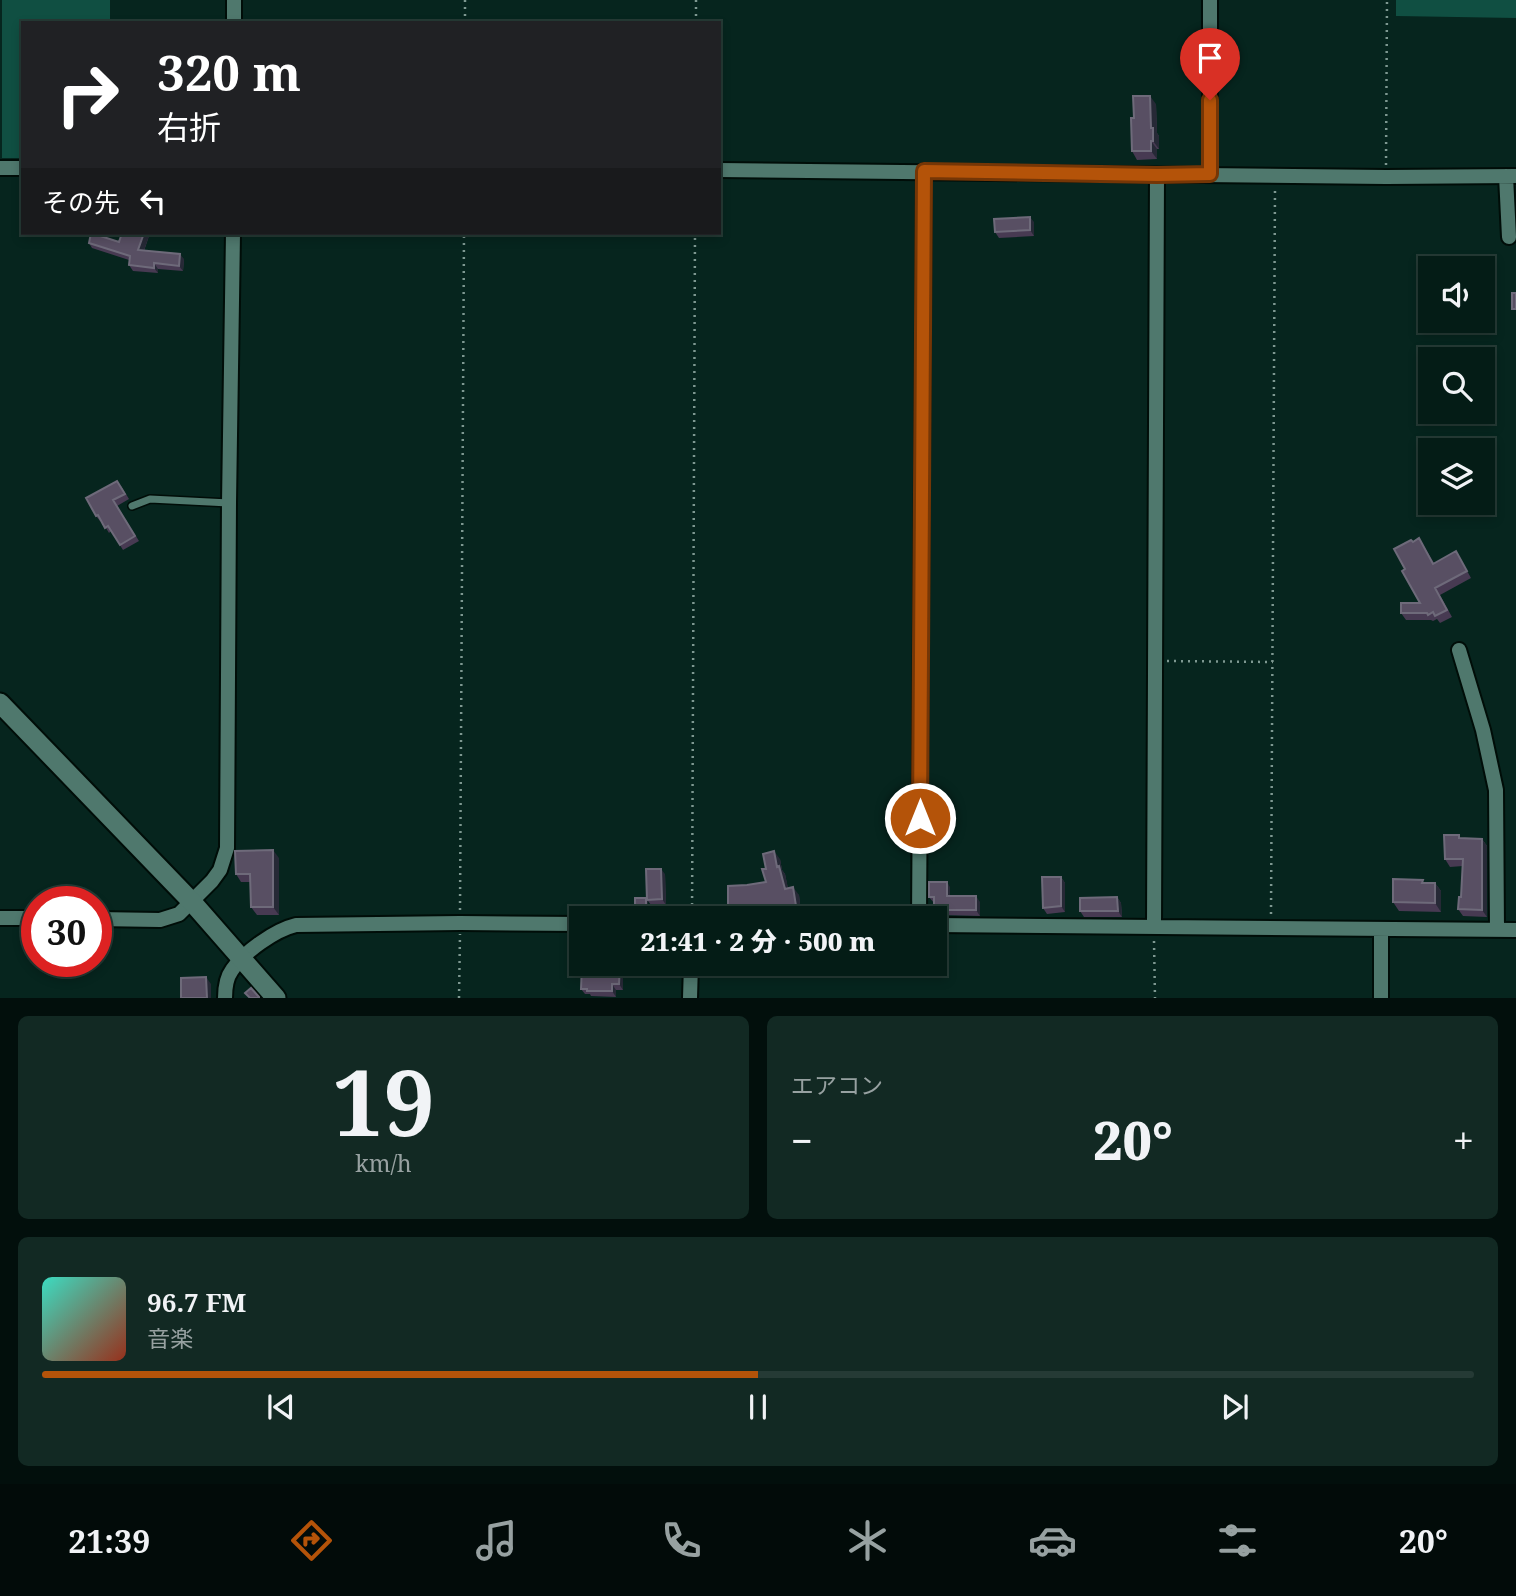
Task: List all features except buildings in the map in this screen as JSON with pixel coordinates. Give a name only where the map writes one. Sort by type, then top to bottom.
[{"type":"street","points":[[234,0],[234,21]]},
{"type":"street","points":[[1210,0],[1210,174]]},
{"type":"street","points":[[0,168],[21,169]]},
{"type":"street","points":[[721,170],[1511,176],[1508,237]]},
{"type":"street","points":[[919,906],[924,171]]},
{"type":"street","points":[[1153,926],[1157,175]]},
{"type":"street","points":[[112,919],[160,920],[180,914],[220,870],[226,848],[233,235]]},
{"type":"street","points":[[1460,650],[1483,730],[1496,790],[1497,930]]},
{"type":"street","points":[[0,703],[192,902],[276,998]]},
{"type":"street","points":[[0,918],[21,918]]},
{"type":"street","points":[[225,998],[232,970],[269,937],[283,928],[296,925],[569,924]]},
{"type":"street","points":[[947,925],[1516,930]]},
{"type":"street","points":[[1381,929],[1381,998]]},
{"type":"street","points":[[690,998],[691,976]]},
{"type":"lane","points":[[132,506],[150,499],[229,503]]},
{"type":"path","points":[[465,0],[465,21]]},
{"type":"path","points":[[696,0],[696,21]]},
{"type":"path","points":[[1386,177],[1387,0]]},
{"type":"path","points":[[1271,928],[1275,175]]},
{"type":"path","points":[[460,998],[464,235]]},
{"type":"path","points":[[692,906],[695,235]]},
{"type":"path","points":[[1156,660],[1273,662]]},
{"type":"path","points":[[1153,926],[1155,998]]},
{"type":"green space","points":[[2,0],[110,0],[110,21],[21,21],[21,158],[2,158]]},
{"type":"green space","points":[[1396,0],[1516,0],[1516,18],[1396,16]]},
{"type":"route","points":[[920,818],[924,171],[1210,174],[1210,100]]}]
